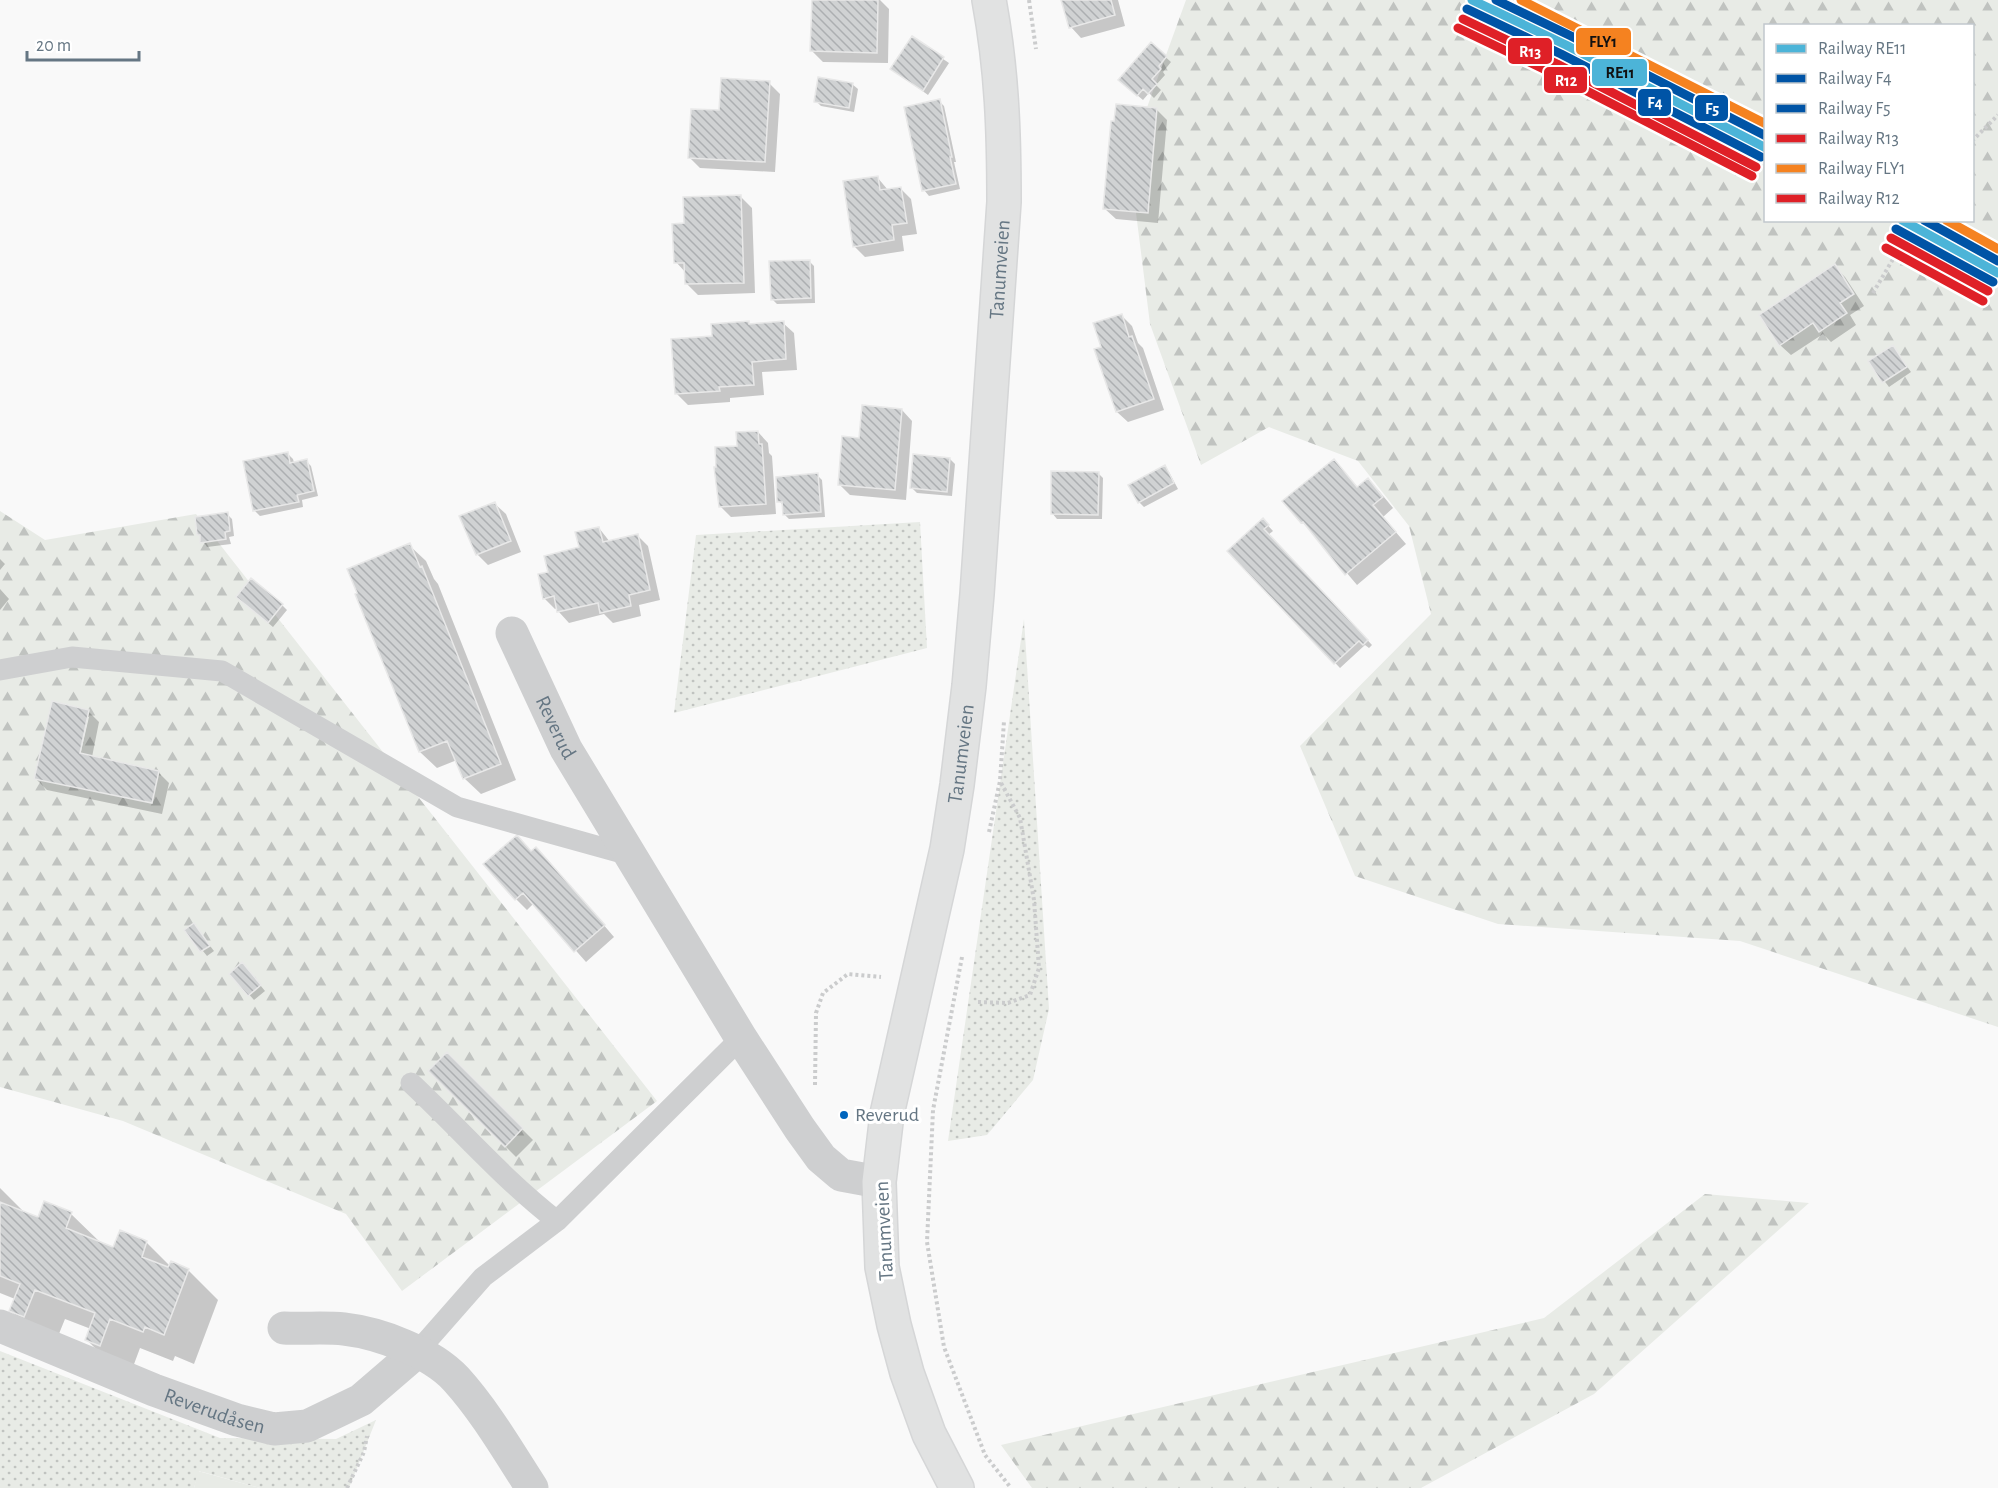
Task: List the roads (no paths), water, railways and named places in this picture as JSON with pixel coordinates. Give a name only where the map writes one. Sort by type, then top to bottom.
[{"type":"main road","name":"Tanumveien","points":[[957,1488],[929,1434],[907,1373],[894,1324],[882,1267],[879,1182],[887,1114],[947,849],[969,686],[1004,202],[1004,128],[998,48],[989,0]]},
{"type":"street","name":"Reverud","points":[[512,633],[566,749],[741,1038],[800,1129],[822,1158],[841,1175],[879,1182]]},
{"type":"street","name":"Reverudåsen","points":[[0,1326],[154,1390],[237,1420],[274,1429],[307,1426],[361,1400],[418,1351]]},
{"type":"street","points":[[284,1329],[360,1331],[418,1351],[454,1377],[495,1430],[532,1488]]},
{"type":"lane","points":[[0,670],[72,657],[222,671],[457,807],[629,855]]},
{"type":"lane","points":[[418,1351],[483,1277],[557,1221],[741,1038]]},
{"type":"lane","points":[[411,1083],[457,1126],[525,1196],[557,1221]]},
{"type":"rail line","name":"RE11","points":[[1472,0],[1566,45],[1764,147]]},
{"type":"rail line","name":"F5","points":[[1496,0],[1764,135]]},
{"type":"rail line","name":"FLY1","points":[[1521,0],[1764,123]]},
{"type":"rail line","name":"F4","points":[[1467,9],[1561,54],[1761,157]]},
{"type":"rail line","name":"R13","points":[[1463,19],[1557,64],[1756,167]]},
{"type":"rail line","name":"R12","points":[[1458,28],[1552,73],[1752,176]]},
{"type":"rail line","name":"RE11","points":[[1906,222],[1998,273]]},
{"type":"rail line","name":"F5","points":[[1928,222],[1998,261]]},
{"type":"rail line","name":"FLY1","points":[[1950,222],[1998,249]]},
{"type":"rail line","name":"F4","points":[[1896,229],[1993,282]]},
{"type":"rail line","name":"R13","points":[[1891,238],[1988,291]]},
{"type":"rail line","name":"R12","points":[[1886,248],[1983,301]]},
{"type":"place","name":"Reverud","points":[[844,1115]]}]
